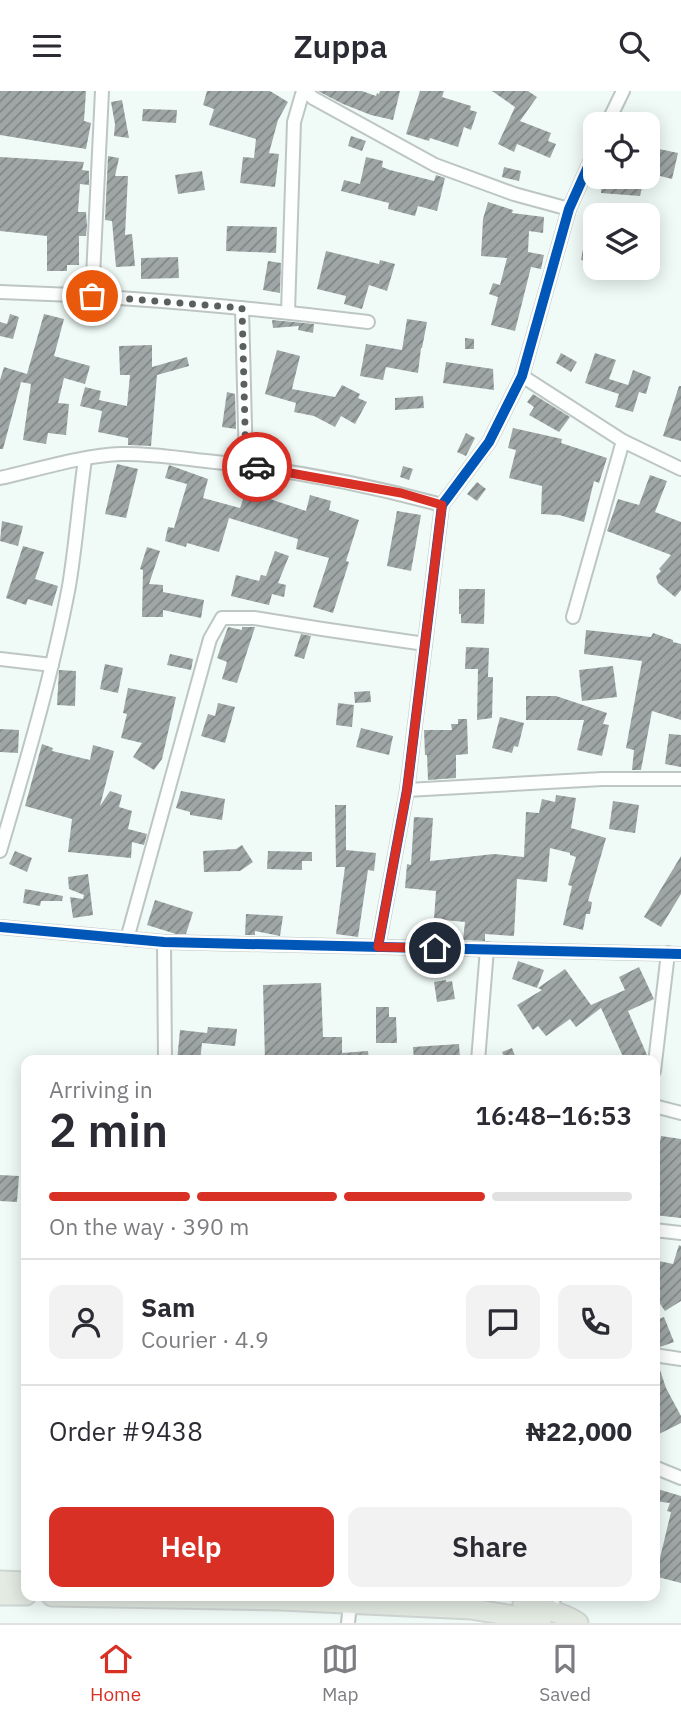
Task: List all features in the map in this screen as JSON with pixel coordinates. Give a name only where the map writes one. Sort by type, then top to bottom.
[{"type":"main road","points":[[0,1581],[21,1582]]},
{"type":"main road","points":[[0,1595],[21,1595]]},
{"type":"main road","points":[[294,1601],[349,1613],[471,1609],[520,1617],[551,1611]]},
{"type":"main road","points":[[503,1601],[551,1611],[578,1623]]},
{"type":"street","points":[[92,296],[102,91]]},
{"type":"street","points":[[288,312],[294,122],[304,91],[435,165],[514,194],[569,209]]},
{"type":"street","points":[[613,112],[623,91]]},
{"type":"street","points":[[378,947],[407,790],[442,505],[489,442],[522,376],[569,209],[583,178]]},
{"type":"street","points":[[0,292],[242,308],[368,322]]},
{"type":"street","points":[[242,308],[246,465]]},
{"type":"street","points":[[522,376],[623,441],[681,468]]},
{"type":"street","points":[[573,617],[623,441]]},
{"type":"street","points":[[0,478],[119,454],[176,457],[246,465],[401,493],[442,505]]},
{"type":"street","points":[[0,851],[39,721],[52,665],[69,585],[85,459]]},
{"type":"street","points":[[127,939],[210,639],[222,618],[254,618],[425,644]]},
{"type":"street","points":[[0,659],[52,665]]},
{"type":"street","points":[[407,790],[603,779],[681,779]]},
{"type":"street","points":[[0,927],[164,942],[675,954],[657,1055]]},
{"type":"street","points":[[164,942],[165,1055]]},
{"type":"street","points":[[479,1055],[488,950]]},
{"type":"street","points":[[660,1108],[681,1113]]},
{"type":"street","points":[[660,1231],[681,1233]]},
{"type":"street","points":[[660,1356],[681,1359]]},
{"type":"street","points":[[660,1469],[681,1478]]},
{"type":"building","points":[[0,91],[86,91],[84,121],[91,123],[86,149],[0,135]]},
{"type":"building","points":[[207,91],[270,91],[288,102],[278,120],[269,153],[279,154],[275,187],[240,183],[243,157],[254,158],[256,139],[209,125],[214,109],[203,105]]},
{"type":"building","points":[[318,91],[362,91],[376,96],[380,91],[400,91],[393,120],[371,115]]},
{"type":"building","points":[[420,91],[444,91],[442,97],[471,106],[470,110],[477,112],[471,130],[464,127],[458,147],[406,134]]},
{"type":"building","points":[[492,91],[528,91],[537,97],[520,121],[551,133],[548,141],[556,144],[550,158],[517,144],[514,152],[498,144],[515,107]]},
{"type":"building","points":[[122,100],[129,138],[114,136],[111,102]]},
{"type":"building","points":[[143,109],[177,110],[176,123],[142,121]]},
{"type":"building","points":[[351,136],[366,141],[362,151],[348,146]]},
{"type":"building","points":[[660,149],[678,153],[672,179],[660,176]]},
{"type":"building","points":[[108,156],[119,158],[115,176],[128,176],[125,235],[132,234],[135,266],[116,267],[112,221],[105,220]]},
{"type":"building","points":[[0,157],[84,162],[82,170],[89,171],[89,185],[80,184],[78,212],[86,212],[87,226],[86,236],[79,236],[79,265],[67,265],[67,271],[47,271],[47,236],[0,231]]},
{"type":"building","points":[[366,157],[383,161],[382,167],[390,170],[434,181],[436,175],[445,178],[437,211],[418,206],[415,216],[388,209],[389,203],[341,191],[344,180],[360,184]]},
{"type":"building","points":[[504,167],[521,171],[519,181],[502,177]]},
{"type":"building","points":[[202,171],[205,190],[178,194],[175,175]]},
{"type":"building","points":[[601,189],[642,189],[640,196],[601,193]]},
{"type":"building","points":[[488,202],[513,210],[512,213],[544,217],[543,233],[529,231],[528,252],[544,255],[541,269],[531,267],[515,331],[491,325],[498,297],[489,294],[493,283],[500,285],[507,258],[481,256],[483,219]]},
{"type":"building","points":[[227,226],[277,227],[276,253],[226,251]]},
{"type":"building","points":[[326,251],[379,264],[380,260],[395,264],[387,291],[369,285],[362,309],[344,304],[346,296],[317,289]]},
{"type":"building","points":[[178,257],[179,278],[141,279],[141,258]]},
{"type":"building","points":[[268,261],[281,263],[280,293],[263,290]]},
{"type":"building","points":[[10,314],[19,317],[13,339],[0,336],[0,322],[7,324]]},
{"type":"building","points":[[44,314],[64,319],[54,356],[90,366],[85,384],[64,378],[58,403],[69,404],[66,435],[48,433],[46,444],[23,440],[31,384],[21,382],[3,449],[0,449],[0,380],[4,367],[27,374]]},
{"type":"building","points":[[407,319],[427,322],[418,373],[386,367],[383,380],[360,376],[366,344],[402,350]]},
{"type":"building","points":[[272,320],[314,324],[313,333],[298,330],[299,326],[273,328]]},
{"type":"building","points":[[465,338],[474,339],[474,349],[465,349]]},
{"type":"building","points":[[152,345],[152,367],[187,357],[189,366],[157,375],[151,446],[128,445],[128,438],[98,432],[102,411],[80,406],[85,387],[101,391],[99,400],[127,406],[130,375],[120,375],[119,346]]},
{"type":"building","points":[[277,350],[300,356],[292,389],[335,397],[342,385],[360,394],[358,398],[367,402],[355,424],[341,416],[335,427],[314,416],[294,412],[296,403],[265,394]]},
{"type":"building","points":[[561,353],[577,362],[571,372],[556,363]]},
{"type":"building","points":[[595,353],[616,360],[609,379],[628,385],[633,370],[651,377],[646,394],[639,392],[633,412],[615,407],[619,394],[585,383]]},
{"type":"building","points":[[446,362],[493,369],[494,390],[443,383]]},
{"type":"building","points":[[681,386],[681,441],[663,436]]},
{"type":"building","points":[[227,392],[235,394],[236,429],[222,427]]},
{"type":"building","points":[[533,394],[570,417],[559,432],[529,415],[534,407],[527,402]]},
{"type":"building","points":[[423,396],[424,408],[395,410],[395,398]]},
{"type":"building","points":[[513,428],[562,439],[561,443],[607,458],[599,483],[594,481],[584,522],[559,515],[541,514],[542,486],[509,478],[516,450],[508,448]]},
{"type":"building","points":[[466,433],[475,438],[466,456],[457,452]]},
{"type":"building","points":[[117,464],[138,469],[126,518],[105,514]]},
{"type":"building","points":[[169,465],[208,479],[203,498],[240,508],[246,491],[306,511],[310,495],[331,501],[329,510],[359,520],[333,613],[313,607],[329,558],[296,549],[298,539],[229,518],[219,552],[187,543],[186,547],[165,541],[168,527],[174,528],[187,484],[165,478]]},
{"type":"building","points":[[403,466],[413,469],[409,480],[400,477]]},
{"type":"building","points":[[650,475],[667,481],[655,512],[681,522],[681,590],[675,597],[658,583],[656,576],[671,555],[607,531],[618,499],[639,505]]},
{"type":"building","points":[[477,482],[486,489],[477,501],[467,494]]},
{"type":"building","points":[[397,511],[421,515],[411,571],[387,566]]},
{"type":"building","points":[[2,521],[23,526],[18,546],[0,541]]},
{"type":"building","points":[[23,546],[44,552],[35,579],[58,586],[52,606],[28,599],[26,605],[6,598]]},
{"type":"building","points":[[147,547],[160,551],[149,584],[163,585],[163,592],[204,600],[201,618],[163,610],[163,617],[142,617],[143,570],[140,569]]},
{"type":"building","points":[[275,551],[289,556],[278,583],[286,585],[284,597],[272,594],[269,605],[231,596],[236,575],[259,581],[261,575],[266,576]]},
{"type":"building","points":[[459,589],[485,589],[484,624],[461,623]]},
{"type":"building","points":[[228,627],[242,630],[242,627],[255,627],[237,683],[222,679],[227,662],[217,658]]},
{"type":"building","points":[[586,630],[651,637],[653,633],[681,644],[681,720],[652,711],[641,770],[632,770],[634,750],[626,748],[642,661],[584,654]]},
{"type":"building","points":[[301,634],[311,636],[304,659],[294,656]]},
{"type":"building","points":[[466,647],[489,648],[488,677],[493,677],[492,718],[477,720],[478,669],[465,669]]},
{"type":"building","points":[[170,654],[193,659],[191,670],[167,665]]},
{"type":"building","points":[[105,664],[123,668],[118,693],[100,689]]},
{"type":"building","points":[[613,666],[617,697],[582,701],[579,670]]},
{"type":"building","points":[[59,670],[76,671],[75,706],[57,705]]},
{"type":"building","points":[[128,688],[176,697],[162,759],[154,770],[133,757],[142,743],[121,738],[127,714],[123,713]]},
{"type":"building","points":[[370,691],[371,702],[355,703],[354,692]]},
{"type":"building","points":[[526,696],[556,696],[607,713],[603,724],[609,725],[602,756],[577,750],[584,720],[526,720]]},
{"type":"building","points":[[218,703],[235,707],[225,743],[201,736],[208,714],[215,716]]},
{"type":"building","points":[[338,703],[354,705],[352,727],[336,725]]},
{"type":"building","points":[[500,717],[524,723],[518,747],[514,746],[512,753],[492,748]]},
{"type":"building","points":[[458,719],[467,719],[468,754],[456,755],[456,778],[428,780],[424,730],[452,730],[451,724],[458,724]]},
{"type":"building","points":[[361,728],[393,736],[389,755],[356,747]]},
{"type":"building","points":[[0,729],[19,730],[18,753],[0,752]]},
{"type":"building","points":[[669,734],[681,735],[681,767],[665,764]]},
{"type":"building","points":[[42,744],[53,748],[52,751],[90,760],[93,745],[114,751],[100,806],[110,791],[122,795],[119,807],[132,811],[128,829],[147,834],[144,845],[132,842],[131,858],[68,852],[72,819],[25,806]]},
{"type":"building","points":[[181,791],[225,799],[222,820],[190,815],[190,812],[176,808]]},
{"type":"building","points":[[556,795],[576,798],[571,828],[606,838],[588,901],[592,902],[590,914],[586,914],[583,930],[563,925],[572,886],[568,885],[576,857],[550,848],[547,882],[517,879],[514,936],[485,934],[485,941],[463,940],[465,922],[434,919],[436,891],[405,888],[407,864],[411,865],[414,817],[433,818],[430,861],[494,854],[524,857],[526,812],[539,813],[542,799],[555,802]]},
{"type":"building","points":[[613,801],[639,805],[635,833],[609,829]]},
{"type":"building","points":[[335,805],[346,805],[346,850],[376,853],[374,871],[368,870],[358,937],[336,934],[345,867],[336,867]]},
{"type":"building","points":[[242,845],[253,862],[240,871],[204,872],[203,851],[236,849]]},
{"type":"building","points":[[15,851],[32,858],[27,872],[9,864]]},
{"type":"building","points":[[268,851],[312,852],[312,861],[302,861],[302,870],[267,869]]},
{"type":"building","points":[[681,856],[681,894],[661,927],[644,917]]},
{"type":"building","points":[[88,874],[93,915],[73,918],[70,897],[83,899],[84,895],[69,889],[68,877]]},
{"type":"building","points":[[25,889],[63,896],[62,901],[41,901],[40,906],[23,903]]},
{"type":"building","points":[[155,900],[193,912],[186,934],[176,934],[147,925]]},
{"type":"building","points":[[246,914],[283,916],[280,936],[255,931],[255,935],[245,935]]},
{"type":"building","points":[[518,961],[544,970],[537,988],[512,979]]},
{"type":"building","points":[[639,967],[654,999],[628,1011],[647,1055],[622,1055],[601,1008],[576,1027],[570,1019],[546,1036],[538,1026],[533,1030],[517,1005],[542,990],[538,988],[565,969],[591,1005],[625,990],[619,977]]},
{"type":"building","points":[[452,981],[455,999],[437,1002],[434,982]]},
{"type":"building","points":[[321,983],[323,1037],[342,1037],[342,1053],[368,1051],[368,1055],[265,1055],[263,985]]},
{"type":"building","points":[[376,1007],[389,1007],[389,1017],[396,1017],[397,1043],[376,1043]]},
{"type":"building","points":[[208,1027],[237,1029],[235,1046],[202,1043],[201,1055],[178,1055],[180,1030],[207,1033]]},
{"type":"building","points":[[459,1044],[460,1055],[414,1055],[413,1047]]},
{"type":"building","points":[[512,1048],[515,1055],[503,1055],[502,1052]]},
{"type":"building","points":[[661,1136],[681,1139],[681,1218],[660,1216]]},
{"type":"building","points":[[0,1175],[19,1176],[17,1202],[0,1201]]},
{"type":"building","points":[[679,1245],[681,1301],[665,1311],[660,1304],[660,1261],[673,1264]]},
{"type":"building","points":[[664,1317],[674,1342],[660,1347],[660,1319]]},
{"type":"building","points":[[660,1370],[681,1416],[681,1423],[660,1434]]},
{"type":"building","points":[[660,1490],[681,1496],[681,1583],[660,1578],[660,1558],[671,1512],[667,1511],[670,1503],[660,1502]]},
{"type":"cycle path","points":[[378,947],[407,790],[442,505],[489,442],[522,376],[569,209],[583,178]]},
{"type":"cycle path","points":[[0,927],[164,942],[681,954]]},
{"type":"way so far","points":[[92,296],[242,308],[246,465],[257,467]]},
{"type":"route","points":[[257,467],[401,493],[442,505],[407,790],[378,947],[435,948]]}]
